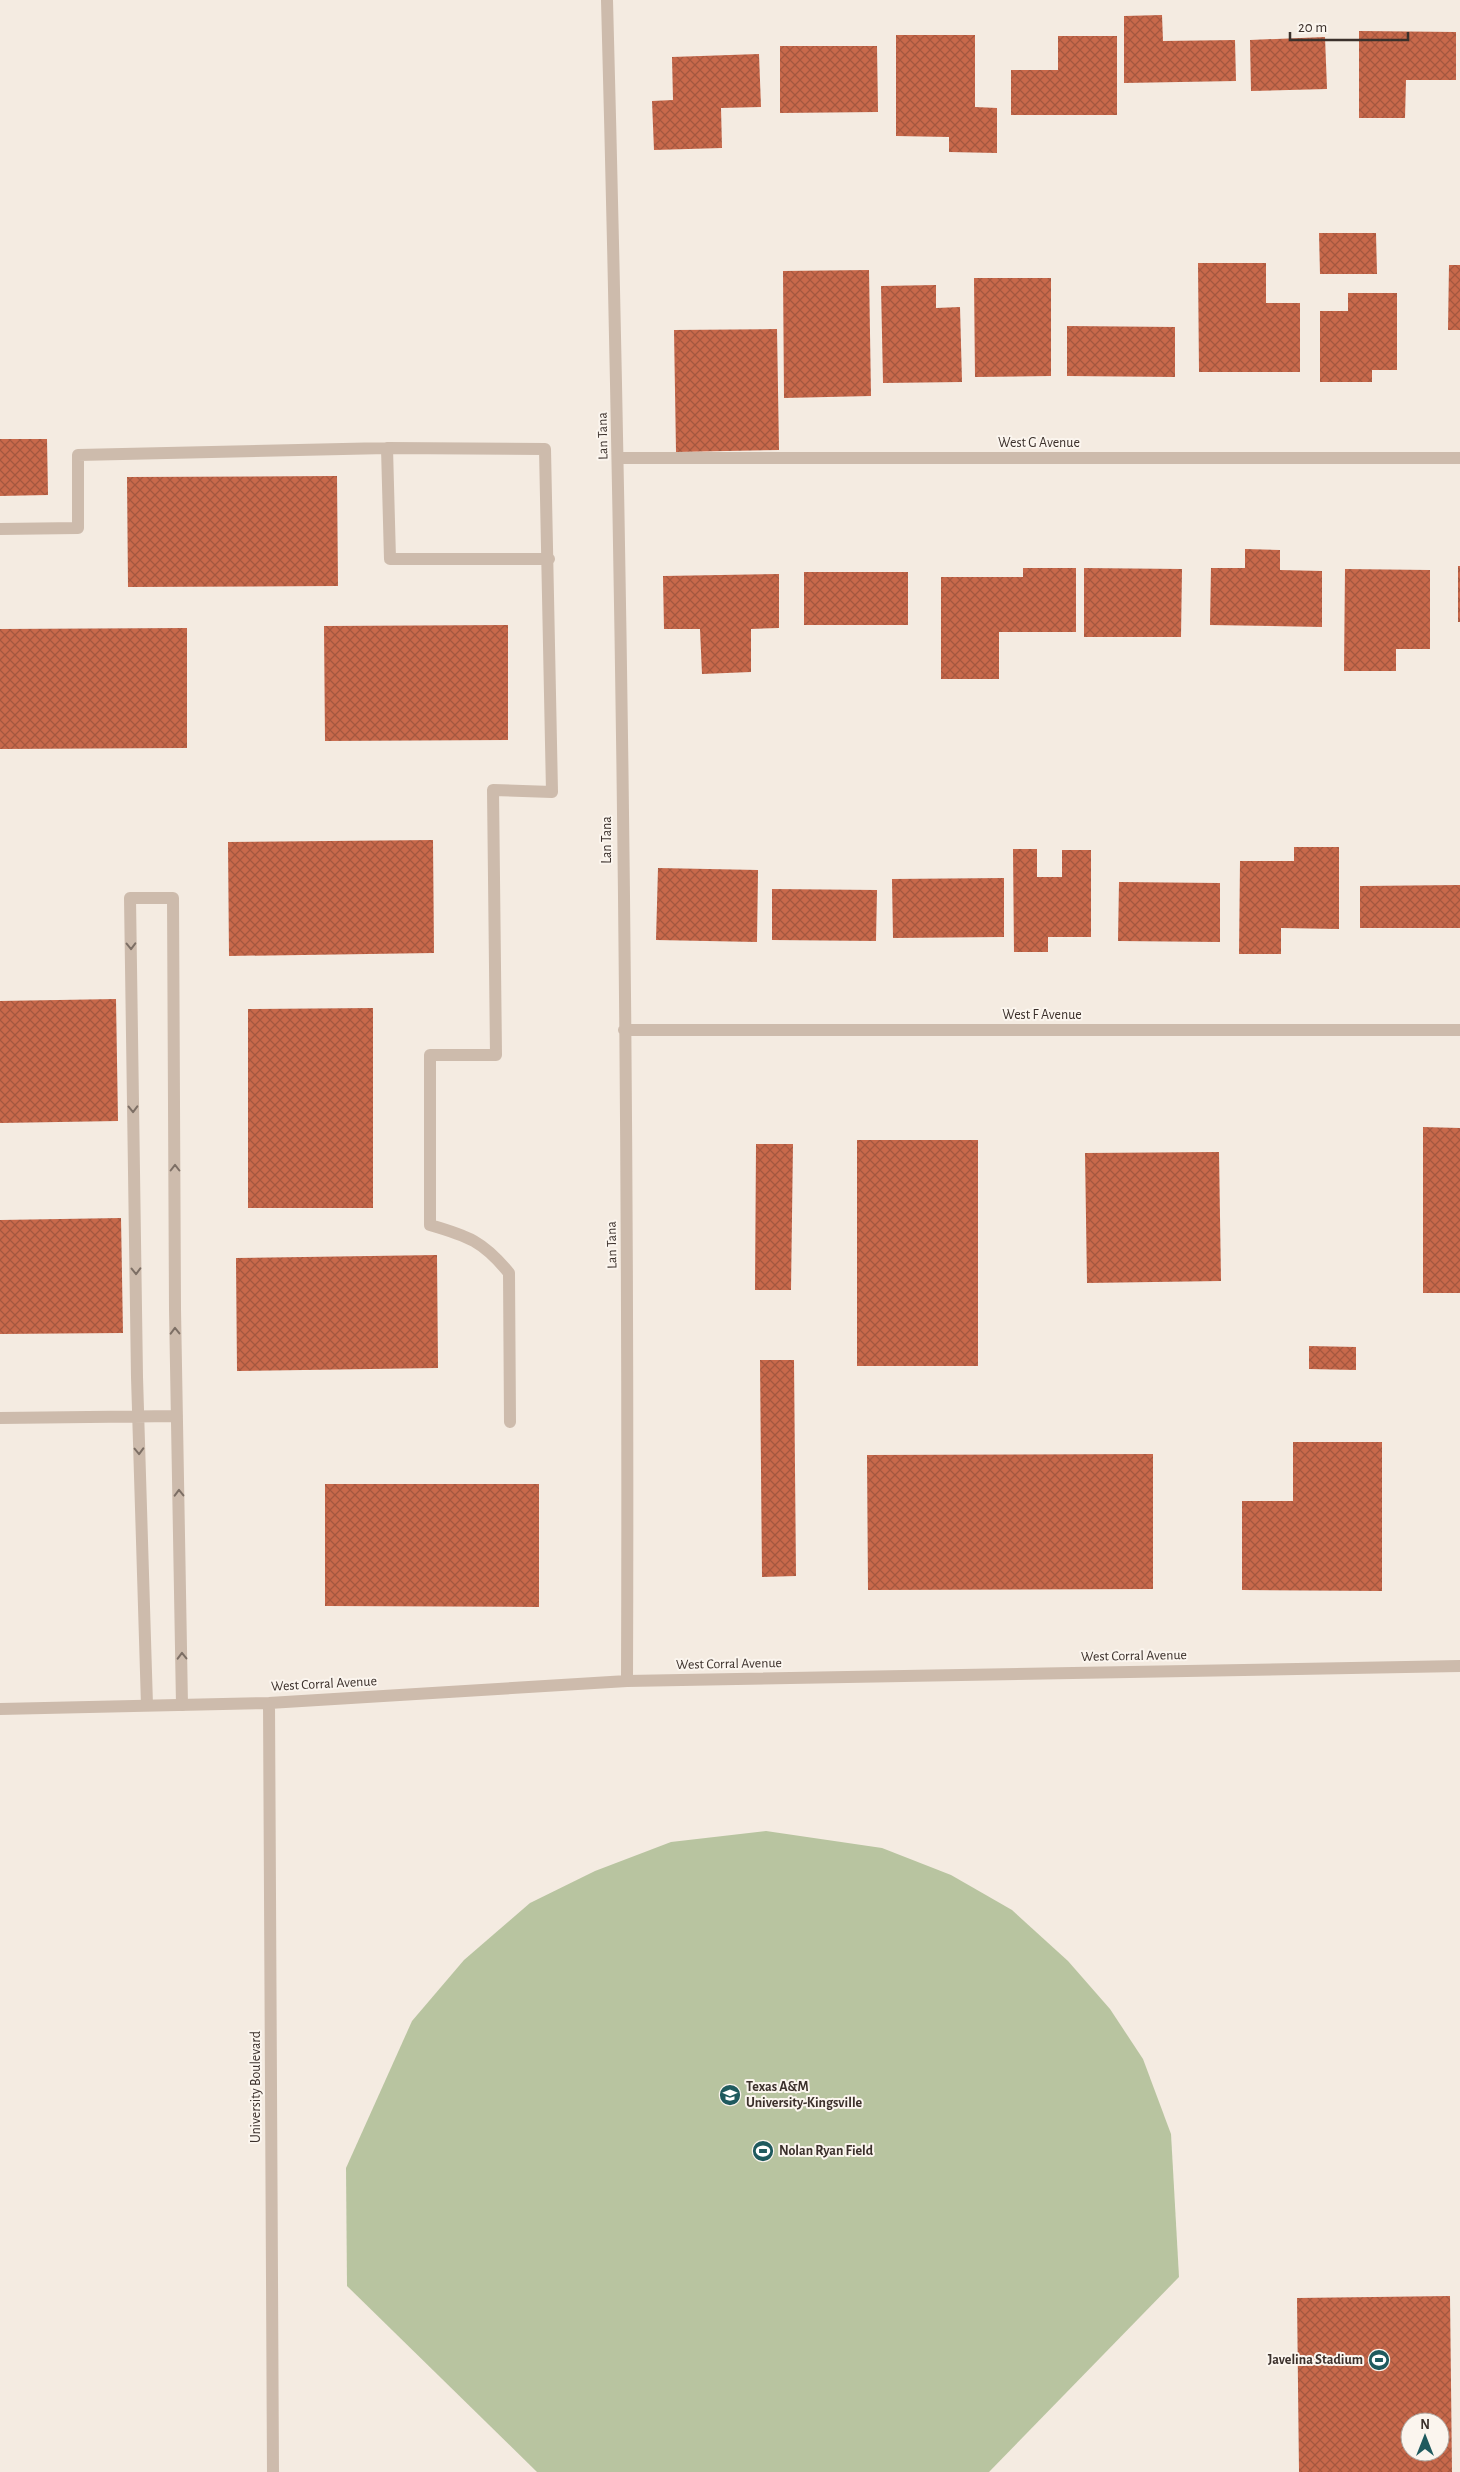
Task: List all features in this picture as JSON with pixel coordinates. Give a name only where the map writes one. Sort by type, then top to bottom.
[{"type":"street","name":"Lan Tana","points":[[607,0],[619,458],[628,1287],[627,1681]]},
{"type":"street","points":[[0,529],[78,528],[78,455],[387,448],[545,449],[549,559],[552,792],[493,790],[496,1055],[430,1055],[430,1226],[469,1236],[494,1254],[509,1274],[510,1422]]},
{"type":"street","points":[[387,448],[390,559],[549,559]]},
{"type":"street","name":"West G Avenue","points":[[619,458],[1460,458]]},
{"type":"street","points":[[147,1705],[138,1416],[130,898],[173,898],[177,1416],[182,1705]]},
{"type":"street","name":"West F Avenue","points":[[624,1030],[1460,1030]]},
{"type":"street","points":[[0,1418],[177,1416]]},
{"type":"street","name":"West Corral Avenue","points":[[0,1709],[269,1703],[627,1681],[1460,1666]]},
{"type":"street","name":"University Boulevard","points":[[269,1703],[273,2472]]},
{"type":"green space","name":"Nolan Ryan Field","points":[[766,1831],[882,1848],[951,1875],[1012,1910],[1068,1961],[1110,2009],[1143,2059],[1171,2134],[1179,2277],[989,2472],[537,2472],[347,2286],[346,2168],[412,2021],[464,1960],[530,1903],[595,1871],[671,1842]]},
{"type":"building","points":[[1162,15],[1163,41],[1235,40],[1236,81],[1124,83],[1124,16]]},
{"type":"building","points":[[1359,31],[1456,32],[1456,80],[1406,80],[1405,118],[1359,118]]},
{"type":"building","points":[[896,35],[975,35],[975,107],[997,108],[997,153],[949,152],[949,137],[896,136]]},
{"type":"building","points":[[1058,36],[1117,36],[1117,115],[1011,115],[1011,70],[1058,70]]},
{"type":"building","points":[[1325,37],[1327,89],[1251,91],[1250,40]]},
{"type":"building","points":[[780,46],[877,46],[878,112],[780,113]]},
{"type":"building","points":[[759,54],[761,107],[721,108],[722,148],[654,150],[652,101],[673,100],[672,57]]},
{"type":"building","points":[[1319,233],[1376,233],[1377,274],[1320,274]]},
{"type":"building","points":[[1198,263],[1266,263],[1266,303],[1300,303],[1300,372],[1199,372]]},
{"type":"building","points":[[1449,265],[1460,265],[1460,330],[1448,330]]},
{"type":"building","points":[[869,270],[871,396],[784,398],[783,271]]},
{"type":"building","points":[[974,278],[1051,278],[1051,376],[975,377]]},
{"type":"building","points":[[936,285],[936,308],[960,307],[962,382],[883,383],[881,286]]},
{"type":"building","points":[[1348,293],[1397,293],[1397,370],[1372,370],[1372,382],[1320,382],[1320,311],[1348,311]]},
{"type":"building","points":[[1067,326],[1175,327],[1175,377],[1067,376]]},
{"type":"building","points":[[777,329],[779,450],[676,452],[674,330]]},
{"type":"building","points":[[0,439],[47,439],[48,495],[0,496]]},
{"type":"building","points":[[337,476],[338,586],[128,587],[127,477]]},
{"type":"building","points":[[1245,549],[1280,550],[1280,570],[1322,571],[1322,627],[1210,625],[1211,568],[1245,568]]},
{"type":"building","points":[[1458,566],[1460,566],[1460,622],[1458,622]]},
{"type":"building","points":[[1023,568],[1076,568],[1076,632],[999,632],[999,679],[941,679],[941,577],[1023,577]]},
{"type":"building","points":[[1084,568],[1182,569],[1181,637],[1084,637]]},
{"type":"building","points":[[1345,569],[1430,570],[1430,649],[1396,649],[1396,671],[1344,671]]},
{"type":"building","points":[[804,572],[908,572],[908,625],[804,625]]},
{"type":"building","points":[[779,574],[779,628],[751,629],[751,672],[702,674],[700,629],[664,629],[663,576]]},
{"type":"building","points":[[508,625],[508,740],[325,741],[324,626]]},
{"type":"building","points":[[187,628],[187,748],[0,749],[0,629]]},
{"type":"building","points":[[433,840],[434,953],[229,956],[228,842]]},
{"type":"building","points":[[1294,847],[1339,847],[1339,929],[1281,928],[1281,954],[1239,954],[1240,861],[1294,861]]},
{"type":"building","points":[[1013,849],[1037,849],[1037,877],[1062,877],[1062,850],[1091,850],[1091,937],[1048,937],[1048,952],[1014,952]]},
{"type":"building","points":[[658,868],[758,870],[757,942],[656,940]]},
{"type":"building","points":[[1004,878],[1004,937],[893,938],[892,879]]},
{"type":"building","points":[[1119,882],[1220,883],[1220,942],[1118,941]]},
{"type":"building","points":[[1460,885],[1460,928],[1360,928],[1360,886]]},
{"type":"building","points":[[772,889],[877,890],[876,941],[772,940]]},
{"type":"building","points":[[116,999],[118,1121],[0,1123],[0,1001]]},
{"type":"building","points":[[373,1008],[373,1208],[248,1208],[248,1009]]},
{"type":"building","points":[[1423,1127],[1460,1128],[1460,1293],[1423,1293]]},
{"type":"building","points":[[857,1140],[978,1140],[978,1366],[857,1366]]},
{"type":"building","points":[[756,1144],[793,1144],[791,1290],[755,1290]]},
{"type":"building","points":[[1219,1152],[1221,1281],[1087,1283],[1085,1153]]},
{"type":"building","points":[[121,1218],[123,1333],[0,1334],[0,1220]]},
{"type":"building","points":[[437,1255],[438,1368],[237,1371],[236,1258]]},
{"type":"building","points":[[1309,1346],[1356,1347],[1356,1370],[1309,1369]]},
{"type":"building","points":[[760,1360],[794,1360],[796,1576],[762,1577]]},
{"type":"building","points":[[1293,1442],[1382,1442],[1382,1591],[1242,1590],[1242,1501],[1293,1501]]},
{"type":"building","points":[[1153,1454],[1153,1589],[868,1590],[867,1455]]},
{"type":"building","points":[[325,1484],[539,1484],[539,1607],[325,1606]]},
{"type":"building","name":"Javelina Stadium","points":[[1450,2296],[1452,2472],[1299,2472],[1297,2298]]},
{"type":"place","name":"Texas A&M University-Kingsville","points":[[730,2095]]},
{"type":"place","name":"Nolan Ryan Field","points":[[763,2151]]},
{"type":"place","name":"Javelina Stadium","points":[[1379,2360]]}]
